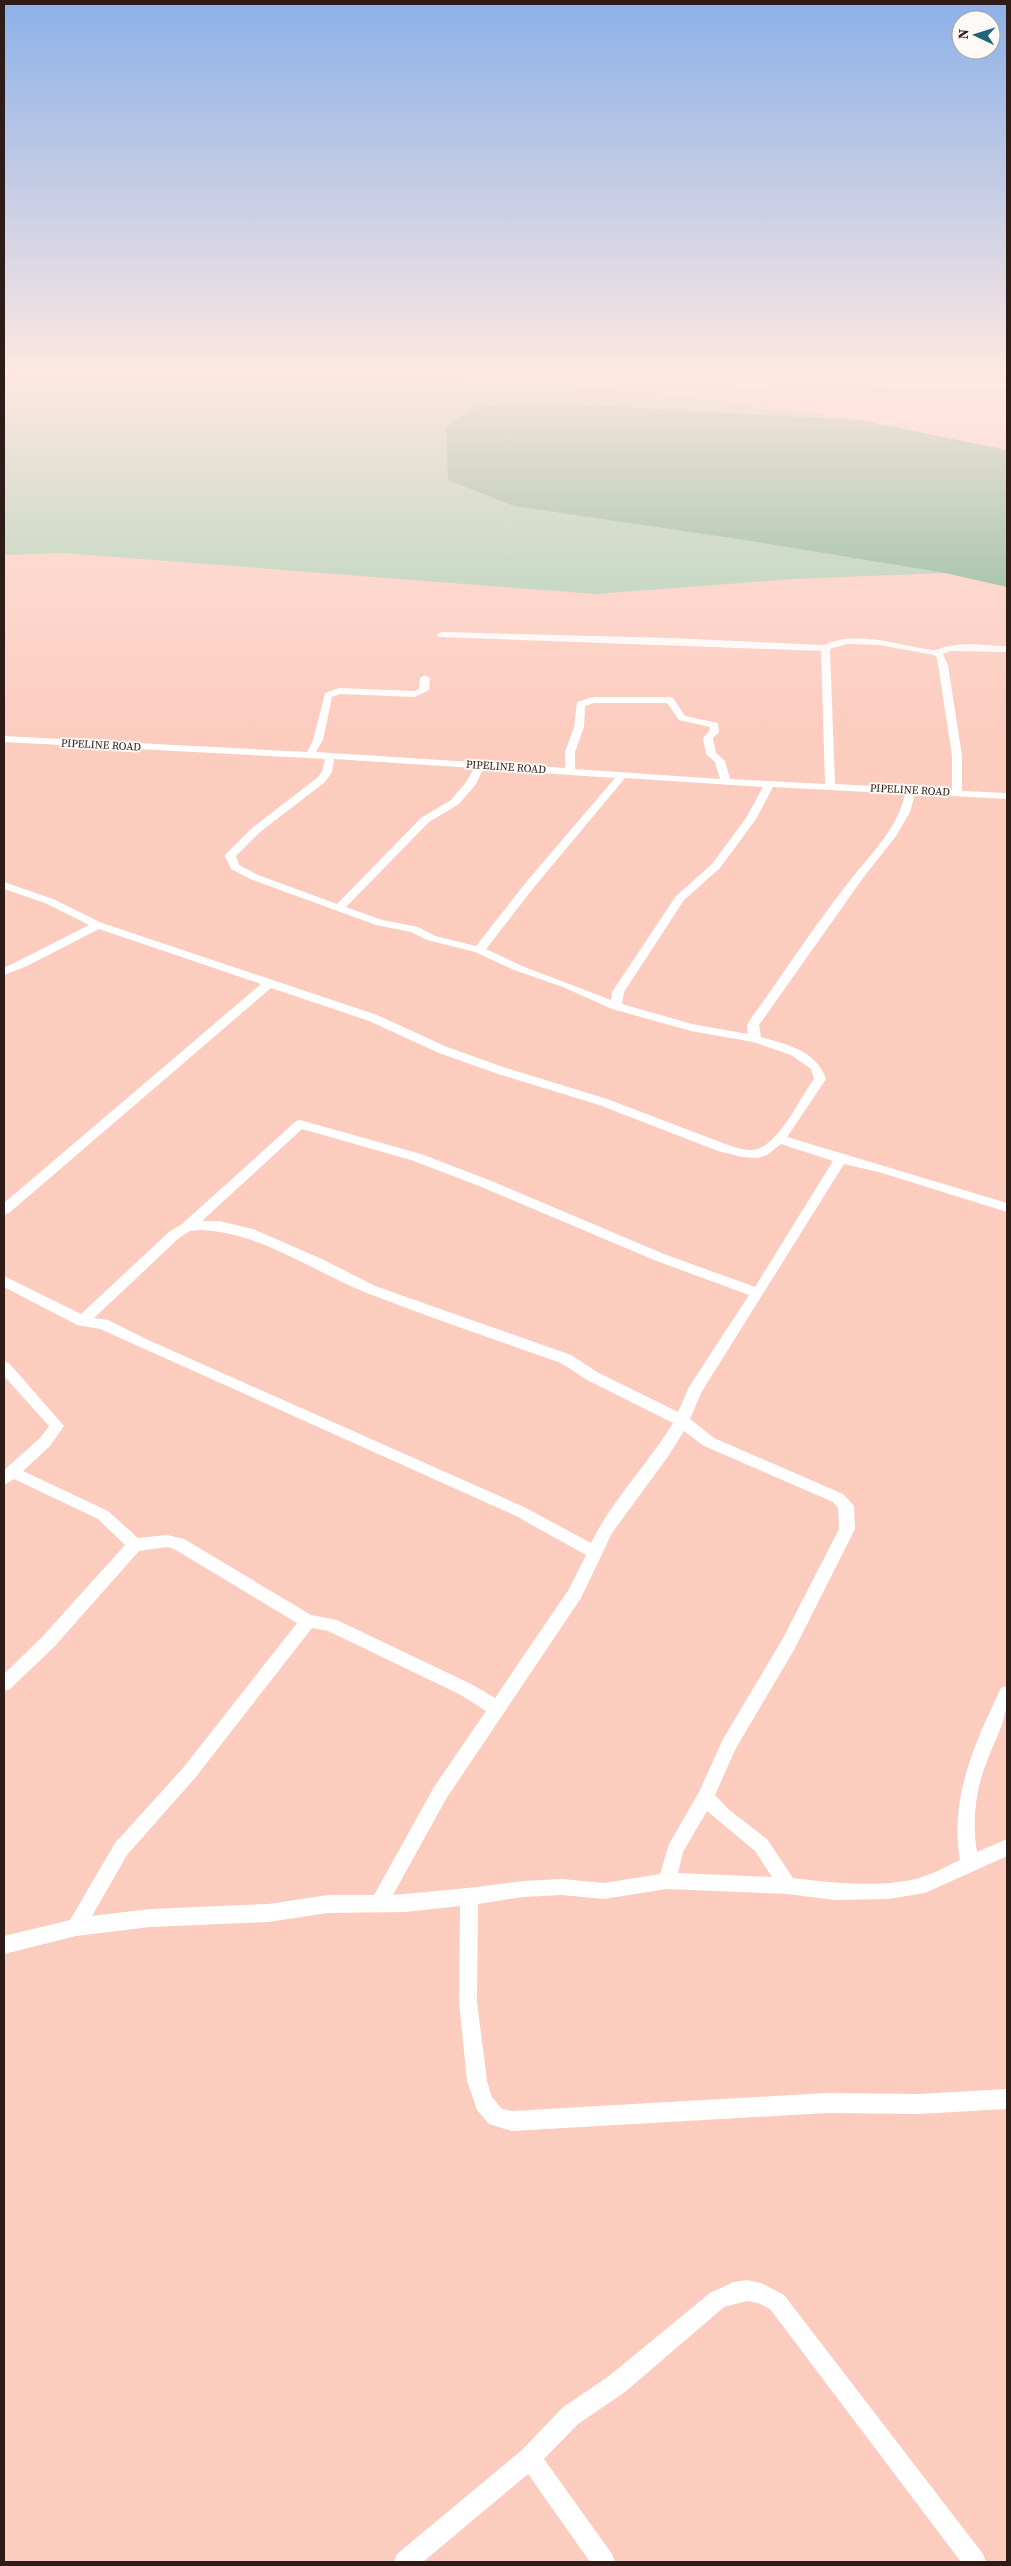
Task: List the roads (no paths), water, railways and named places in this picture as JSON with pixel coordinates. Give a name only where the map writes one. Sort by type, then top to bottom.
[{"type":"street","points":[[442,635],[672,641],[825,648],[831,643],[850,641],[937,654],[950,648],[1007,649]]},
{"type":"street","points":[[825,648],[830,786]]},
{"type":"street","points":[[937,654],[943,665],[957,756],[957,793]]},
{"type":"street","points":[[310,755],[318,740],[328,695],[339,692],[415,694],[424,690],[425,678]]},
{"type":"street","points":[[570,772],[570,752],[579,727],[580,704],[593,700],[638,701],[661,698],[670,700],[682,718],[715,725],[714,732],[708,738],[711,744],[711,754],[720,761],[726,782]]},
{"type":"street","name":"PIPELINE ROAD","points":[[4,739],[330,756],[726,782],[1007,796]]},
{"type":"street","points":[[4,885],[49,900],[98,924],[373,1018],[443,1050],[510,1074],[603,1102],[723,1148],[737,1152],[761,1152],[779,1139],[820,1079],[816,1067],[794,1052],[755,1039],[675,1023],[616,1006],[567,985],[518,968],[479,950],[431,938],[414,929],[380,923],[254,877],[235,867],[230,856],[256,830],[320,780],[327,772],[330,756]]},
{"type":"street","points":[[340,908],[425,820],[455,802],[472,782],[480,766]]},
{"type":"street","points":[[479,950],[516,898],[561,851],[623,775]]},
{"type":"street","points":[[616,1006],[618,992],[674,906],[716,866],[751,819],[770,784]]},
{"type":"street","points":[[755,1039],[753,1026],[756,1020],[859,876],[869,866],[908,803],[911,791]]},
{"type":"street","points":[[4,972],[24,964],[98,924]]},
{"type":"street","points":[[4,1210],[110,1116],[161,1078],[271,982]]},
{"type":"street","points":[[82,1321],[174,1234],[187,1227],[300,1124],[416,1157],[484,1183],[659,1257],[758,1293]]},
{"type":"street","points":[[779,1139],[840,1159],[884,1169],[1007,1208]]},
{"type":"street","points":[[379,1903],[440,1794],[575,1593],[594,1552],[612,1521],[646,1478],[682,1421],[694,1391],[758,1293],[840,1159]]},
{"type":"street","points":[[187,1227],[219,1226],[259,1236],[370,1289],[566,1359],[592,1376],[616,1386],[682,1421],[709,1442],[838,1498],[846,1506],[848,1517],[846,1529],[788,1645],[729,1744],[705,1797],[676,1850],[667,1882]]},
{"type":"street","points":[[4,1281],[82,1321],[103,1324],[140,1343],[493,1499],[568,1536],[594,1552]]},
{"type":"street","points":[[4,1367],[57,1426],[45,1442],[8,1476],[103,1515],[135,1545]]},
{"type":"street","points":[[4,1684],[48,1642],[135,1545],[167,1541],[178,1543],[308,1621],[331,1625],[467,1690],[496,1708]]},
{"type":"street","points":[[76,1928],[121,1849],[189,1773],[308,1621]]},
{"type":"street","points":[[970,1863],[965,1836],[966,1810],[976,1766],[1007,1693]]},
{"type":"street","points":[[705,1797],[722,1815],[761,1845],[788,1886]]},
{"type":"street","points":[[4,1945],[76,1928],[150,1918],[268,1913],[328,1904],[405,1903],[552,1888],[604,1891],[667,1882],[788,1886],[834,1892],[888,1891],[925,1885],[1007,1847]]},
{"type":"street","points":[[390,1883],[405,1903]]},
{"type":"street","points":[[469,1897],[468,2002],[477,2081],[484,2103],[496,2117],[512,2121],[826,2103],[919,2104],[1007,2099]]},
{"type":"street","points":[[404,2562],[530,2458],[570,2416],[617,2384],[717,2300],[734,2292],[746,2290],[762,2292],[777,2302],[975,2562]]},
{"type":"street","points":[[530,2458],[604,2562]]}]
